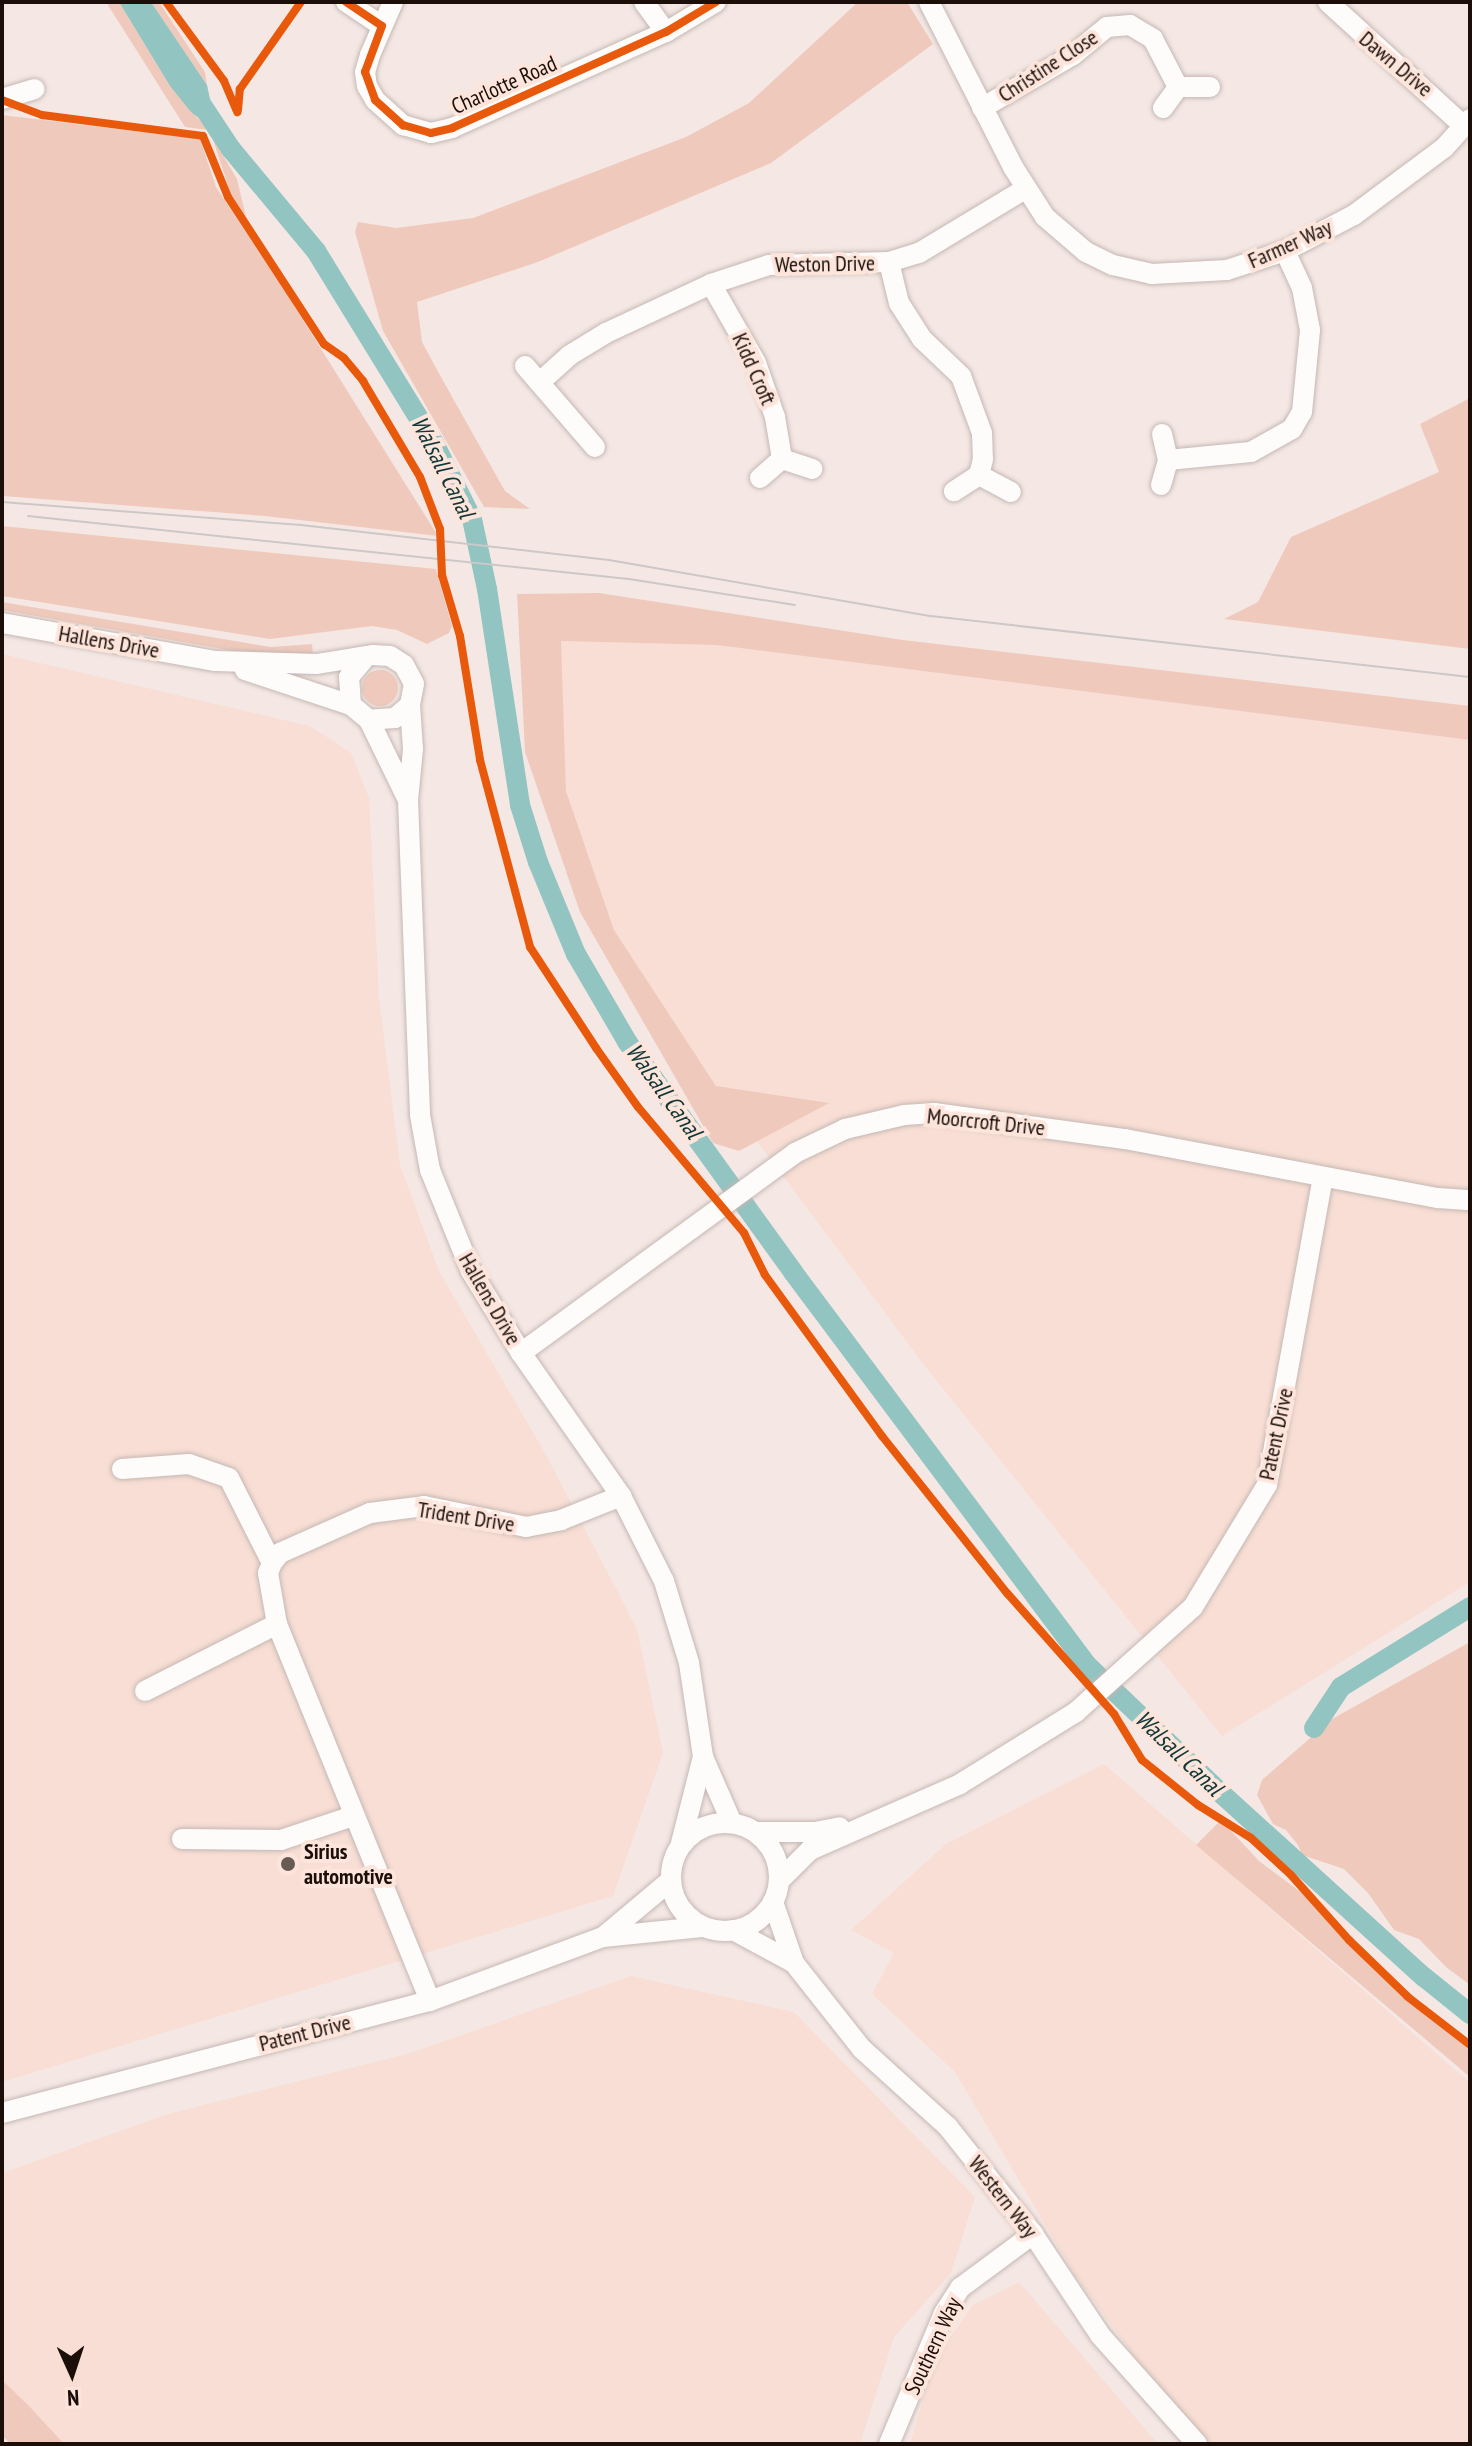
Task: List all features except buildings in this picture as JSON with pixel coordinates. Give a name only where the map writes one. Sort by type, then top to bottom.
[{"type":"street","points":[[346,2],[382,26],[393,2]]},
{"type":"street","points":[[644,2],[666,32]]},
{"type":"street","name":"Charlotte Road","points":[[382,26],[365,72],[367,86],[375,100],[403,125],[431,133],[452,128],[666,32],[716,2]]},
{"type":"street","name":"Dawn Drive","points":[[1328,2],[1467,122]]},
{"type":"street","name":"Farmer Way","points":[[929,3],[1025,189],[1066,238],[1113,265],[1152,274],[1198,274],[1227,270],[1285,251],[1354,215],[1444,148],[1467,122]]},
{"type":"street","name":"Christine Close","points":[[982,108],[1073,55],[1107,27],[1130,25],[1153,39],[1178,87]]},
{"type":"street","points":[[1163,108],[1178,87],[1210,87]]},
{"type":"street","points":[[2,99],[34,89]]},
{"type":"street","name":"Weston Drive","points":[[540,382],[570,355],[606,333],[711,284],[769,265],[889,262],[919,253],[1025,189]]},
{"type":"street","points":[[1168,460],[1251,452],[1292,429],[1302,412],[1310,330],[1302,288],[1285,251]]},
{"type":"street","points":[[889,262],[899,303],[912,326],[951,363],[968,388],[982,433],[983,459],[979,475],[954,491]]},
{"type":"street","name":"Kidd Croft","points":[[711,284],[756,363],[775,417],[782,459]]},
{"type":"street","points":[[525,366],[595,447]]},
{"type":"street","points":[[1161,485],[1168,460],[1162,434]]},
{"type":"street","points":[[760,478],[782,459],[812,469]]},
{"type":"street","points":[[979,475],[1011,492]]},
{"type":"street","name":"Hallens Drive","points":[[2,623],[216,661],[351,705],[369,720],[408,800]]},
{"type":"street","name":"Hallens Drive","points":[[216,661],[317,664],[382,654],[404,665],[414,684],[410,705],[413,749],[408,800],[420,1115],[430,1170],[471,1271],[521,1353],[621,1496],[664,1581],[689,1663],[703,1757],[732,1823]]},
{"type":"street","points":[[351,705],[349,677],[364,659]]},
{"type":"street","points":[[369,720],[395,718],[410,705]]},
{"type":"street","name":"Moorcroft Drive","points":[[521,1353],[795,1153],[845,1129],[904,1115],[934,1113],[1125,1139],[1323,1177],[1470,1200]]},
{"type":"street","name":"Patent Drive","points":[[867,1822],[960,1784],[1076,1712],[1193,1607],[1267,1485],[1323,1177]]},
{"type":"street","points":[[122,1469],[189,1464],[229,1478],[272,1563],[268,1573],[277,1624],[430,2001]]},
{"type":"street","name":"Trident Drive","points":[[272,1563],[280,1553],[370,1513],[424,1506],[526,1527],[561,1520],[621,1496]]},
{"type":"street","points":[[145,1691],[277,1624]]},
{"type":"street","name":"Hallens Drive","points":[[681,1843],[703,1757]]},
{"type":"street","points":[[182,1839],[281,1840],[353,1816]]},
{"type":"street","points":[[755,1832],[776,1857],[779,1881],[773,1902],[759,1920],[733,1930],[720,1932],[701,1927],[686,1916],[674,1899],[670,1881],[672,1861],[681,1843],[692,1833],[713,1823],[732,1823],[755,1832],[815,1832],[867,1822]]},
{"type":"street","points":[[779,1881],[810,1850],[867,1822]]},
{"type":"street","name":"Patent Drive","points":[[603,1937],[670,1881]]},
{"type":"street","name":"Western Way","points":[[773,1902],[794,1963],[862,2049],[948,2127],[1033,2234],[1100,2335],[1197,2444]]},
{"type":"street","name":"Patent Drive","points":[[2,2113],[430,2001],[603,1937],[701,1927]]},
{"type":"street","name":"Western Way","points":[[733,1930],[794,1963]]},
{"type":"street","name":"Southern Way","points":[[889,2444],[944,2313],[960,2288],[1033,2234]]},
{"type":"shaded area","points":[[106,2],[119,2],[170,86],[208,130],[185,127]]},
{"type":"shaded area","points":[[151,2],[159,2],[205,72],[207,85]]},
{"type":"shaded area","points":[[858,2],[907,2],[933,44],[771,163],[538,262],[417,302],[422,342],[441,377],[505,491],[530,509],[484,507],[383,331],[355,232],[358,222],[396,228],[473,218],[686,137],[749,103]]},
{"type":"shaded area","points":[[2,115],[200,139],[216,187],[438,536],[265,516],[2,496]]},
{"type":"shaded area","points":[[212,137],[237,179],[246,217],[231,194]]},
{"type":"shaded area","points":[[1470,398],[1470,649],[1224,619],[1258,602],[1291,537],[1439,472],[1420,424]]},
{"type":"shaded area","points":[[2,526],[436,569],[452,626],[449,633],[427,644],[397,630],[372,626],[270,639],[2,596]]},
{"type":"shaded area","points":[[599,593],[903,640],[1470,706],[1470,740],[716,645],[561,641],[566,791],[614,930],[716,1086],[829,1103],[739,1151],[713,1143],[580,912],[525,752],[517,594]]},
{"type":"shaded area","points":[[2,602],[271,647],[312,644],[313,655],[234,651],[2,610]]},
{"type":"shaded area","points":[[560,641],[716,645],[1470,740],[1470,1582],[1222,1736],[924,1365],[716,1086],[614,930],[566,791]]},
{"type":"shaded area","points":[[2,654],[310,726],[351,753],[369,798],[379,998],[400,1165],[439,1271],[545,1453],[637,1629],[663,1753],[613,1896],[2,2082]]},
{"type":"shaded area","points":[[380,670],[393,675],[398,688],[393,701],[380,706],[367,701],[362,688],[367,675]]},
{"type":"shaded area","points":[[1470,1642],[1470,1985],[1446,1967],[1419,1939],[1394,1930],[1368,1893],[1344,1869],[1302,1855],[1286,1830],[1273,1824],[1257,1795],[1262,1780],[1332,1719]]},
{"type":"shaded area","points":[[1104,1764],[1470,2083],[1470,2444],[1212,2444],[1156,2386],[1075,2275],[955,2072],[872,1994],[894,1953],[851,1930],[946,1844]]},
{"type":"shaded area","points":[[1221,1820],[1259,1861],[1321,1907],[1349,1940],[1408,1997],[1470,2045],[1470,2077],[1196,1845]]},
{"type":"shaded area","points":[[631,1976],[794,2012],[975,2197],[951,2273],[894,2337],[860,2444],[50,2444],[2,2406],[2,2173],[168,2114],[410,2053]]},
{"type":"shaded area","points":[[1019,2282],[1158,2444],[910,2444],[934,2361],[973,2305]]},
{"type":"shaded area","points":[[2,2380],[64,2444],[11,2444],[2,2436]]},
{"type":"water","points":[[119,2],[151,2],[207,85],[213,113],[203,121],[191,112],[170,86]]},
{"type":"waterway","name":"Walsall Canal","points":[[196,96],[231,149],[316,251],[434,443],[472,519],[487,589],[520,805],[538,862],[576,954],[628,1043],[793,1272],[1088,1666],[1223,1795],[1424,1977],[1470,2014]]},
{"type":"waterway","points":[[1314,1728],[1341,1687],[1470,1607]]},
{"type":"tram line","points":[[2,502],[301,525],[609,560],[931,616],[1470,677]]},
{"type":"tram line","points":[[28,516],[629,579],[795,605]]},
{"type":"cycle path","points":[[166,2],[224,81],[237,112]]},
{"type":"cycle path","points":[[238,110],[240,89],[301,2]]},
{"type":"cycle path","points":[[346,2],[382,26],[365,72],[375,100],[403,125],[431,133],[452,128],[666,32],[716,2]]},
{"type":"cycle path","points":[[2,100],[42,115],[203,136]]},
{"type":"cycle path","points":[[203,136],[228,197],[324,344],[344,358],[363,381],[420,477],[440,529],[442,575],[460,636],[480,760],[530,947],[596,1048],[638,1107],[744,1233],[765,1275],[882,1436],[1007,1593],[1114,1714],[1142,1760],[1198,1805],[1251,1838],[1291,1875],[1349,1940],[1408,1997],[1470,2045]]},
{"type":"place","name":"Sirius automotive","points":[[288,1864]]}]
